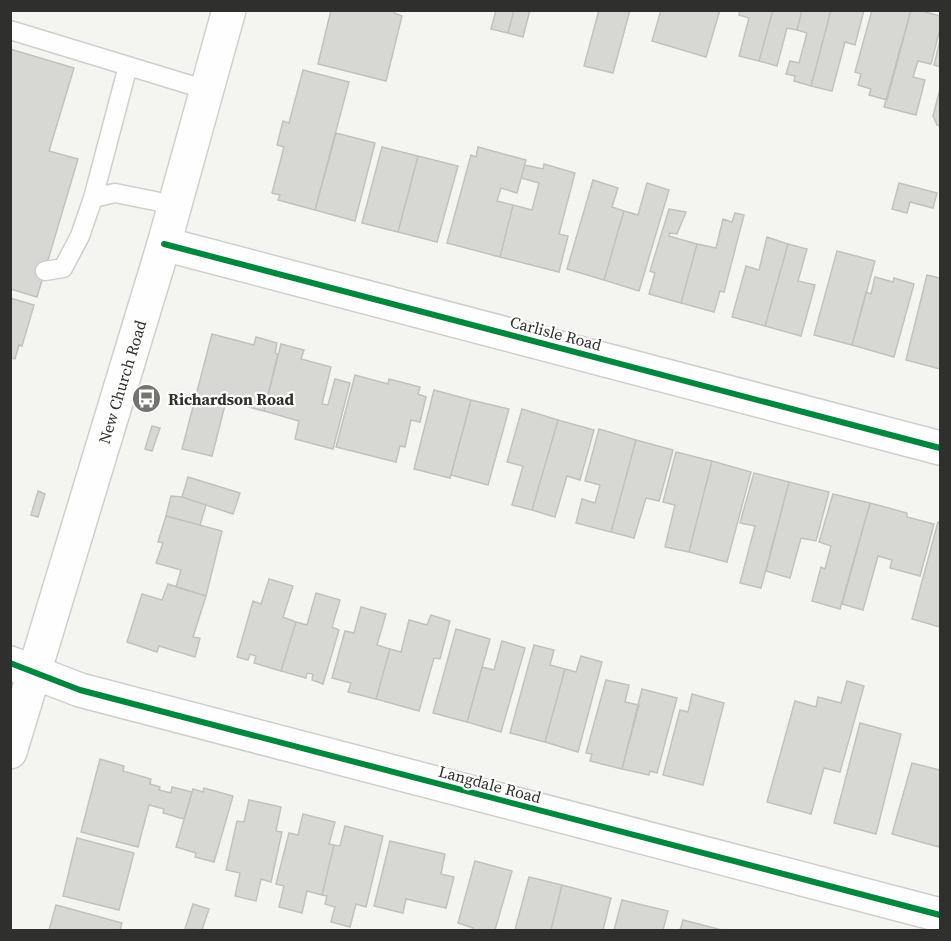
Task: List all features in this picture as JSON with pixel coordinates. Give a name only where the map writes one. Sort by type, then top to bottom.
[{"type":"street","name":"New Church Road","points":[[10,752],[23,668],[164,244],[229,10]]},
{"type":"street","name":"Carlisle Road","points":[[164,244],[940,448]]},
{"type":"street","name":"Langdale Road","points":[[23,668],[80,690],[940,915]]},
{"type":"lane","points":[[10,30],[207,90]]},
{"type":"lane","points":[[45,271],[63,267],[80,236],[93,198],[128,66]]},
{"type":"lane","points":[[93,198],[115,193],[175,205]]},
{"type":"building","points":[[331,10],[394,10],[394,13],[402,16],[386,81],[318,64]]},
{"type":"building","points":[[496,10],[514,10],[508,33],[491,29]]},
{"type":"building","points":[[514,10],[530,10],[523,37],[508,33]]},
{"type":"building","points":[[599,10],[630,10],[613,73],[584,66]]},
{"type":"building","points":[[661,10],[720,10],[706,57],[652,41]]},
{"type":"building","points":[[740,10],[773,10],[759,61],[739,56],[749,18],[739,15]]},
{"type":"building","points":[[773,10],[802,10],[797,30],[787,28],[777,66],[759,61]]},
{"type":"building","points":[[802,10],[831,10],[811,86],[794,81],[795,76],[786,74],[790,61],[799,63],[807,33],[797,30]]},
{"type":"building","points":[[831,10],[864,10],[855,45],[845,42],[832,91],[811,86]]},
{"type":"building","points":[[872,10],[911,10],[887,100],[869,95],[871,89],[858,85],[861,74],[855,72]]},
{"type":"building","points":[[911,10],[940,16],[940,29],[931,64],[918,61],[913,77],[925,80],[916,115],[884,107]]},
{"type":"building","points":[[940,40],[940,67],[934,65]]},
{"type":"building","points":[[10,49],[74,68],[49,151],[78,159],[37,297],[10,289]]},
{"type":"building","points":[[303,70],[349,82],[315,210],[278,200],[280,195],[272,193],[284,147],[277,145],[283,121],[289,123]]},
{"type":"building","points":[[940,89],[940,126],[937,125],[933,116]]},
{"type":"building","points":[[336,133],[375,143],[355,221],[315,210]]},
{"type":"building","points":[[382,147],[418,156],[398,232],[362,223]]},
{"type":"building","points":[[478,147],[526,160],[517,193],[501,188],[497,201],[513,205],[500,257],[447,243],[471,155],[476,157]]},
{"type":"building","points":[[418,156],[458,166],[437,242],[398,232]]},
{"type":"building","points":[[544,164],[575,173],[559,234],[568,236],[559,272],[500,257],[513,205],[532,210],[539,183],[521,178],[525,165],[543,169]]},
{"type":"building","points":[[593,180],[618,188],[612,207],[624,211],[604,280],[567,269]]},
{"type":"building","points":[[647,183],[669,190],[639,291],[604,280],[624,211],[638,215]]},
{"type":"building","points":[[899,183],[937,193],[933,208],[910,202],[907,213],[892,209]]},
{"type":"building","points":[[669,209],[686,212],[677,234],[670,233],[669,236],[697,244],[681,303],[649,294],[655,273],[650,271]]},
{"type":"building","points":[[735,213],[744,215],[724,292],[720,291],[714,312],[681,303],[697,244],[716,248],[723,219],[732,222]]},
{"type":"building","points":[[767,237],[788,244],[765,326],[732,317],[746,266],[759,270]]},
{"type":"building","points":[[788,244],[807,249],[798,281],[815,285],[801,336],[765,326]]},
{"type":"building","points":[[837,251],[875,261],[852,345],[814,335]]},
{"type":"building","points":[[927,275],[940,278],[940,369],[906,360]]},
{"type":"building","points":[[875,277],[893,282],[894,278],[914,284],[894,357],[852,345],[866,292],[871,294]]},
{"type":"building","points":[[10,298],[34,305],[22,346],[19,345],[15,359],[10,358]]},
{"type":"building","points":[[212,334],[254,345],[256,337],[277,343],[275,353],[278,354],[264,411],[226,401],[212,456],[182,449]]},
{"type":"building","points":[[281,344],[304,350],[301,359],[331,367],[322,404],[328,405],[335,379],[350,383],[333,449],[295,439],[299,421],[264,411]]},
{"type":"building","points":[[355,375],[388,384],[389,379],[420,387],[418,394],[426,397],[420,422],[411,420],[405,447],[400,446],[396,462],[336,447]]},
{"type":"building","points":[[434,390],[471,400],[450,478],[414,469]]},
{"type":"building","points":[[471,400],[509,409],[488,485],[451,475]]},
{"type":"building","points":[[522,409],[558,420],[532,510],[512,505],[523,466],[507,462]]},
{"type":"building","points":[[558,420],[594,430],[580,480],[567,476],[555,517],[532,510]]},
{"type":"building","points":[[152,426],[160,428],[152,451],[145,449]]},
{"type":"building","points":[[599,429],[636,440],[611,532],[576,523],[582,499],[595,503],[600,485],[585,481]]},
{"type":"building","points":[[636,440],[673,450],[659,501],[646,498],[634,538],[611,532]]},
{"type":"building","points":[[676,452],[712,461],[689,552],[665,547],[675,505],[663,502]]},
{"type":"building","points":[[712,461],[751,472],[727,562],[689,552]]},
{"type":"building","points":[[754,473],[789,482],[761,588],[740,583],[755,526],[740,523]]},
{"type":"building","points":[[188,477],[240,493],[233,514],[182,497]]},
{"type":"building","points":[[789,482],[829,492],[816,541],[801,538],[790,578],[766,571]]},
{"type":"building","points":[[38,491],[45,494],[38,517],[31,515]]},
{"type":"building","points":[[833,494],[870,503],[840,609],[812,601],[821,567],[825,569],[831,546],[819,542]]},
{"type":"building","points":[[171,496],[206,505],[200,525],[166,516]]},
{"type":"building","points":[[870,503],[907,513],[907,517],[934,524],[920,576],[890,568],[892,560],[878,556],[863,610],[842,604]]},
{"type":"building","points":[[166,516],[222,531],[206,596],[176,587],[181,570],[156,563],[163,543],[158,542]]},
{"type":"building","points":[[938,522],[940,522],[940,627],[912,619]]},
{"type":"building","points":[[269,579],[293,586],[283,617],[296,622],[281,671],[254,663],[256,656],[250,654],[248,660],[237,657],[253,601],[261,604]]},
{"type":"building","points":[[168,584],[206,596],[193,637],[200,638],[195,657],[159,646],[157,652],[127,642],[142,594],[162,600]]},
{"type":"building","points":[[316,593],[340,600],[332,627],[339,630],[323,684],[312,680],[313,674],[307,673],[306,678],[281,671],[296,622],[307,625]]},
{"type":"building","points":[[361,607],[386,614],[377,645],[390,649],[376,699],[348,692],[351,683],[332,678],[345,631],[354,633]]},
{"type":"building","points":[[431,615],[450,621],[440,659],[434,658],[419,711],[376,699],[390,649],[401,652],[409,620],[427,625]]},
{"type":"building","points":[[456,629],[490,639],[467,722],[433,713]]},
{"type":"building","points":[[502,641],[525,648],[501,732],[467,722],[482,667],[494,670]]},
{"type":"building","points":[[534,645],[554,650],[550,665],[565,669],[545,742],[510,733]]},
{"type":"building","points":[[581,656],[602,662],[578,752],[545,742],[565,669],[576,672]]},
{"type":"building","points":[[606,680],[629,685],[625,702],[639,705],[622,769],[590,761],[592,754],[586,753]]},
{"type":"building","points":[[847,681],[864,686],[840,772],[824,768],[811,814],[767,802],[795,701],[816,707],[818,697],[841,703]]},
{"type":"building","points":[[642,689],[677,698],[657,773],[650,771],[649,775],[622,769]]},
{"type":"building","points":[[692,694],[724,703],[703,785],[663,775],[680,710],[688,712]]},
{"type":"building","points":[[860,723],[901,734],[876,834],[834,823]]},
{"type":"building","points":[[100,759],[124,766],[123,771],[151,779],[150,784],[160,787],[159,790],[171,793],[172,787],[192,792],[184,819],[163,813],[164,809],[149,805],[138,847],[81,832]]},
{"type":"building","points":[[912,763],[940,770],[939,847],[892,834]]},
{"type":"building","points":[[204,788],[233,796],[214,862],[195,857],[196,853],[176,847],[193,789],[203,792]]},
{"type":"building","points":[[249,800],[281,807],[276,831],[282,832],[271,882],[261,879],[256,901],[235,896],[240,873],[226,870],[237,821],[244,822]]},
{"type":"building","points":[[303,814],[335,822],[329,844],[334,845],[322,895],[307,891],[302,913],[279,907],[284,886],[276,884],[289,833],[298,835]]},
{"type":"building","points":[[345,826],[383,836],[366,907],[356,904],[350,927],[331,922],[335,907],[325,904],[327,896],[322,895],[334,845],[340,846]]},
{"type":"building","points":[[77,838],[134,853],[119,910],[63,896]]},
{"type":"building","points":[[390,841],[445,854],[441,874],[454,877],[446,908],[406,899],[403,913],[374,906]]},
{"type":"building","points":[[475,861],[512,871],[495,930],[472,930],[473,928],[458,923]]},
{"type":"building","points":[[529,877],[562,885],[551,930],[515,930]]},
{"type":"building","points":[[562,885],[611,898],[603,930],[551,930]]},
{"type":"building","points":[[622,900],[668,911],[663,930],[614,930]]},
{"type":"building","points":[[193,904],[209,909],[202,930],[185,929]]},
{"type":"building","points":[[56,905],[122,923],[120,930],[49,930]]},
{"type":"building","points":[[683,920],[722,930],[680,930]]},
{"type":"cycle path","points":[[164,244],[940,448]]},
{"type":"cycle path","points":[[10,663],[80,690],[940,915]]},
{"type":"place","name":"Richardson Road","points":[[147,399]]}]
